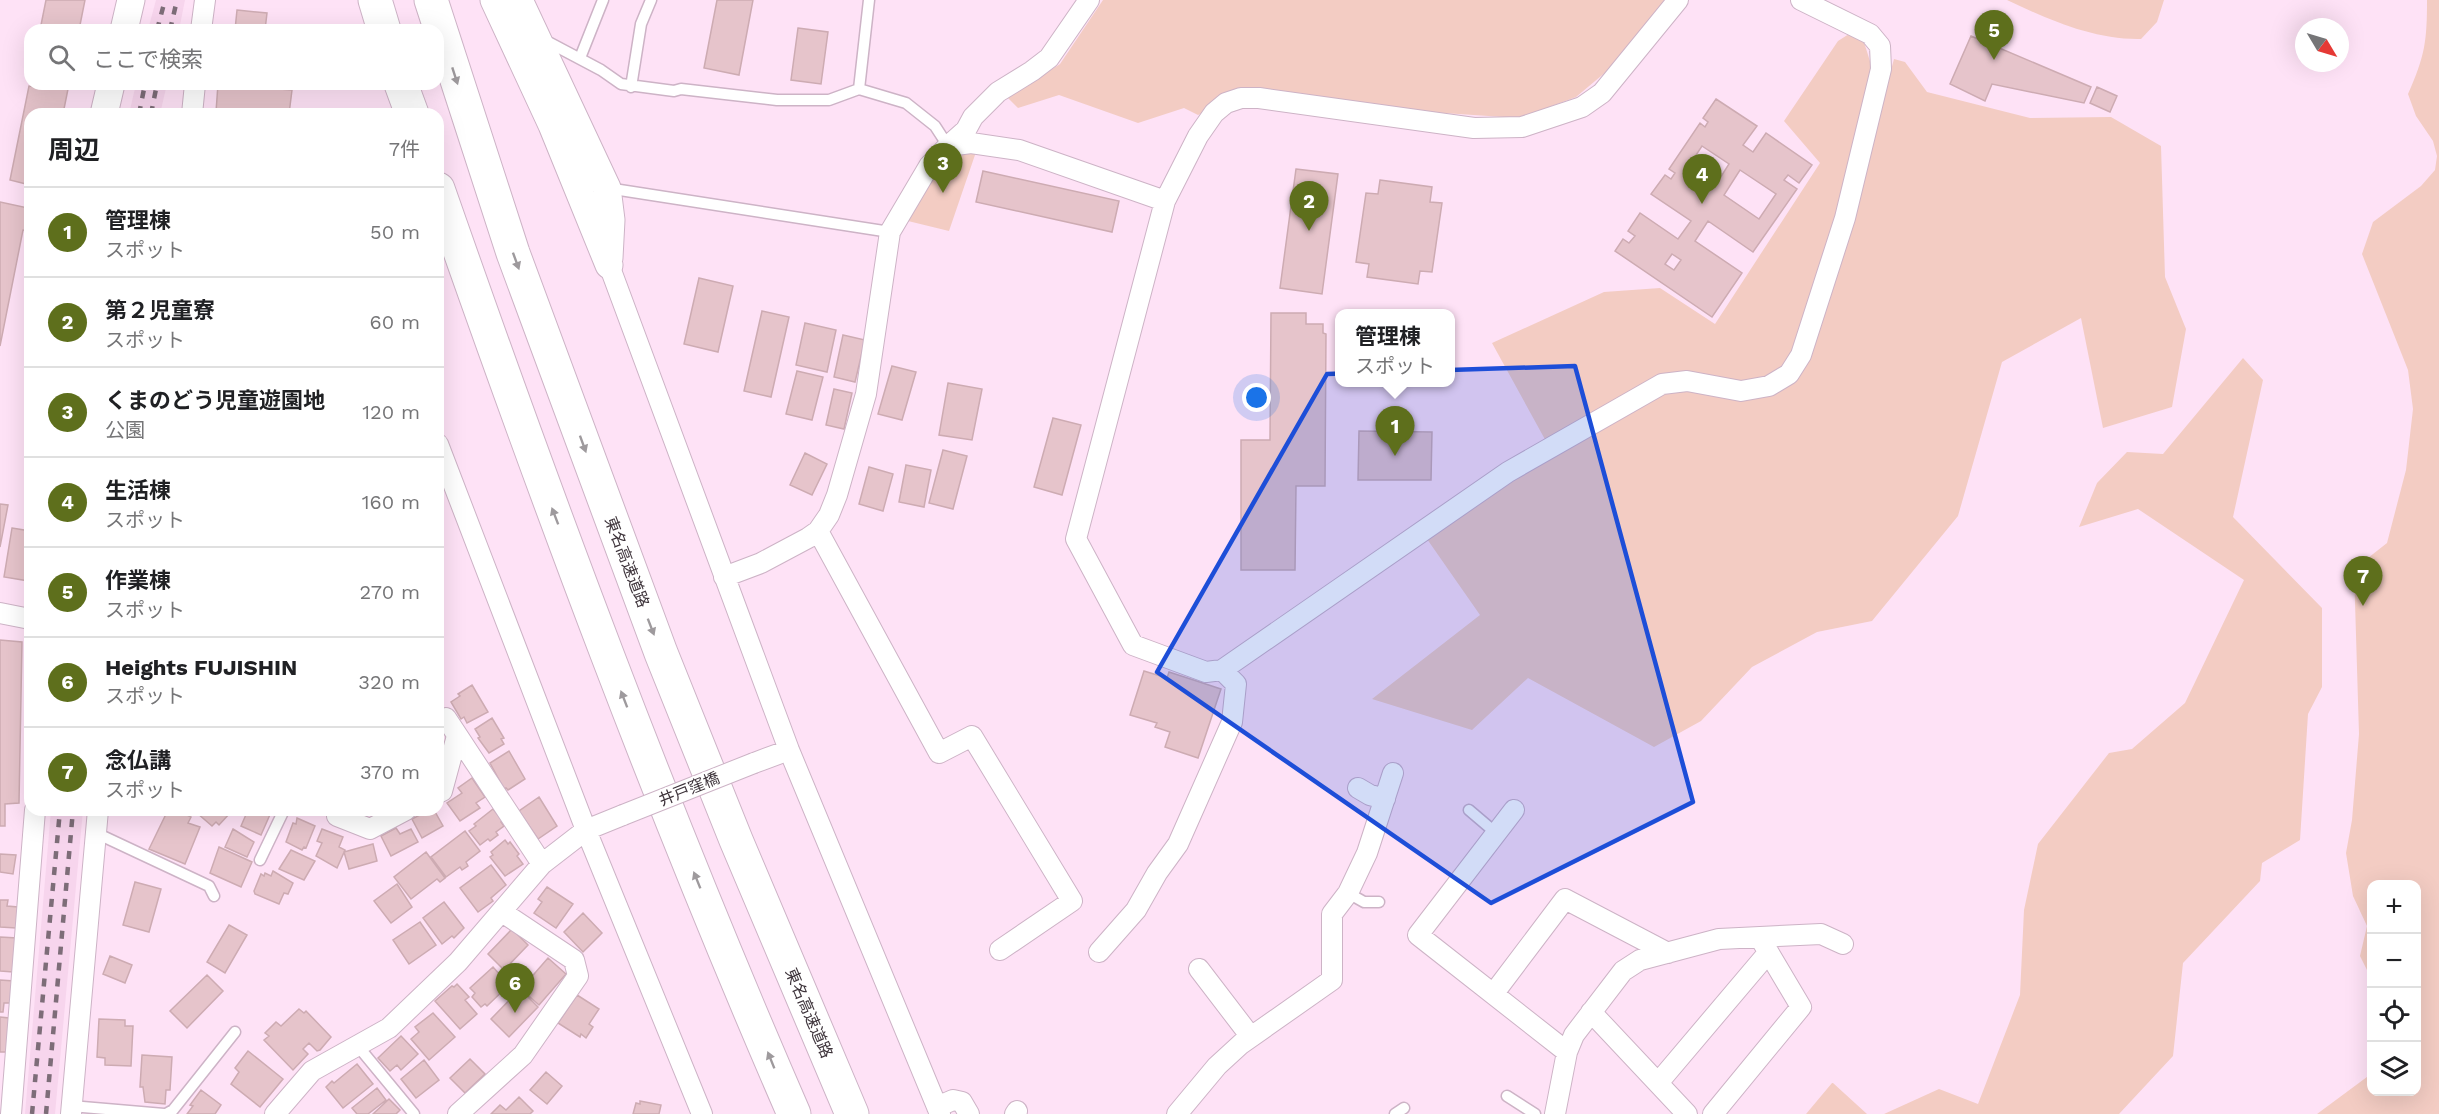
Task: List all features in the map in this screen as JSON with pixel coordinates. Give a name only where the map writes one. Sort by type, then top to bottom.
[{"type":"highway","points":[[375,0],[382,24]]},
{"type":"highway","name":"東名高速道路","points":[[431,0],[439,24]]},
{"type":"highway","name":"東名高速道路","points":[[444,40],[513,253],[657,642],[852,1114]]},
{"type":"highway","points":[[403,90],[410,108]]},
{"type":"highway","points":[[444,206],[528,444],[625,701],[794,1114]]},
{"type":"street","points":[[125,24],[131,0]]},
{"type":"street","points":[[202,24],[205,0]]},
{"type":"street","points":[[494,0],[552,125],[609,265],[789,750],[939,1110],[953,1100],[962,1102],[969,1114]]},
{"type":"street","points":[[519,0],[607,188],[611,220],[609,265]]},
{"type":"street","points":[[724,578],[760,563],[818,531],[829,514],[837,495],[866,394],[890,232],[928,166],[966,130],[974,117],[998,92],[1049,58],[1089,0]]},
{"type":"street","points":[[1678,0],[1602,93],[1582,107],[1522,127],[1474,128],[1259,98],[1241,98],[1226,103],[1214,113],[1198,136],[1165,201],[1076,539],[1133,645],[1206,672],[1221,670],[1508,472],[1662,384],[1687,381],[1741,391],[1769,386],[1789,374],[1801,355],[1845,218],[1881,69],[1880,46],[1870,34],[1802,0]]},
{"type":"street","points":[[105,108],[110,90]]},
{"type":"street","points":[[193,108],[194,90]]},
{"type":"street","points":[[948,146],[971,143],[1019,150],[1165,201]]},
{"type":"street","points":[[444,460],[586,830],[702,1114]]},
{"type":"street","points":[[818,531],[939,753],[972,736],[1072,901],[1000,950]]},
{"type":"street","points":[[0,613],[24,618]]},
{"type":"street","points":[[1099,952],[1136,910],[1157,873],[1178,844],[1232,722],[1236,684],[1221,670]]},
{"type":"street","points":[[446,718],[542,864]]},
{"type":"street","points":[[444,784],[457,736]]},
{"type":"street","name":"井戸窪橋","points":[[287,1110],[312,1071],[389,1028],[458,962],[542,864],[586,830],[789,750]]},
{"type":"street","points":[[1177,1114],[1217,1066],[1251,1037],[1332,980],[1332,914],[1348,893],[1367,853],[1393,773]]},
{"type":"street","points":[[1358,788],[1370,795],[1385,799]]},
{"type":"street","points":[[1514,810],[1418,935],[1567,1052]]},
{"type":"street","points":[[11,1114],[8,1066],[34,816]]},
{"type":"street","points":[[71,1110],[97,816]]},
{"type":"street","points":[[343,816],[362,821],[370,829],[395,816]]},
{"type":"street","points":[[1494,993],[1565,899],[1668,953]]},
{"type":"street","points":[[458,1114],[523,1055],[578,975],[574,960],[502,912]]},
{"type":"street","points":[[1555,1114],[1567,1052],[1575,1035],[1623,971],[1640,960],[1719,939],[1764,946],[1821,934],[1843,944]]},
{"type":"street","points":[[1658,1083],[1764,946]]},
{"type":"street","points":[[1713,1114],[1801,1006],[1764,946]]},
{"type":"street","points":[[1199,969],[1251,1037]]},
{"type":"street","points":[[1591,1012],[1687,1114]]},
{"type":"lane","points":[[580,58],[603,0]]},
{"type":"lane","points":[[632,87],[641,24],[651,0]]},
{"type":"lane","points":[[859,89],[869,0]]},
{"type":"lane","points":[[541,47],[550,43],[580,58],[621,84],[632,87],[674,91],[681,89],[777,100],[829,100],[859,89],[906,103],[935,126],[948,146]]},
{"type":"lane","points":[[607,188],[890,232]]},
{"type":"lane","points":[[1469,810],[1496,833]]},
{"type":"lane","points":[[260,860],[281,816]]},
{"type":"lane","points":[[96,833],[209,886],[214,896]]},
{"type":"lane","points":[[1348,893],[1364,902],[1379,902]]},
{"type":"lane","points":[[71,1110],[165,1114],[173,1110],[235,1032]]},
{"type":"lane","points":[[357,1045],[414,1114]]},
{"type":"lane","points":[[1507,1096],[1535,1114]]},
{"type":"highlighted area","points":[[1575,366],[1693,802],[1491,903],[1157,672],[1327,374]]},
{"type":"shaded area","points":[[156,0],[185,0],[180,24],[150,24]]},
{"type":"shaded area","points":[[1103,0],[1666,0],[1619,61],[1576,97],[1519,118],[1428,112],[1253,89],[1231,90],[1211,109],[1198,115],[1184,108],[1138,123],[1059,95],[1018,108],[1008,98],[1060,64]]},
{"type":"shaded area","points":[[2007,0],[2164,0],[2157,22],[2141,39],[2089,32],[2039,15]]},
{"type":"shaded area","points":[[2427,0],[2439,0],[2439,1114],[2317,1114],[2367,1077],[2367,1096],[2421,1096],[2421,880],[2367,880],[2367,926],[2353,896],[2346,853],[2352,820],[2359,734],[2354,569],[2387,543],[2406,470],[2413,409],[2408,370],[2362,254],[2373,222],[2421,186],[2435,170],[2437,156],[2433,141],[2416,116],[2408,94],[2424,48]]},
{"type":"shaded area","points":[[1849,34],[1863,39],[1874,74],[1876,125],[1894,59],[1905,62],[1927,92],[2030,118],[2111,117],[2161,146],[2165,277],[2186,329],[2172,407],[2103,428],[2081,318],[2002,362],[1958,516],[1872,621],[1817,632],[1752,667],[1701,721],[1654,747],[1528,678],[1472,730],[1372,699],[1480,615],[1427,539],[1553,454],[1492,343],[1604,292],[1660,288],[1715,324],[1820,163],[1784,121],[1838,41]]},
{"type":"shaded area","points":[[135,90],[166,90],[161,108],[130,108]]},
{"type":"shaded area","points":[[971,151],[976,152],[949,231],[908,221],[939,166]]},
{"type":"shaded area","points":[[2243,358],[2263,380],[2233,517],[2322,608],[2322,687],[2308,714],[2300,840],[2262,863],[2260,881],[2183,963],[2173,1056],[2119,1114],[1884,1114],[1939,1089],[1978,1104],[2020,995],[2024,910],[2038,844],[2109,753],[2132,749],[2185,703],[2244,580],[2138,509],[2079,527],[2097,483],[2127,452],[2163,454]]},
{"type":"shaded area","points":[[50,816],[82,816],[55,1114],[25,1114]]},
{"type":"shaded area","points":[[2367,926],[2367,970],[2360,956]]},
{"type":"shaded area","points":[[1833,1083],[1867,1114],[1806,1114]]},
{"type":"building","points":[[46,0],[85,0],[80,24],[41,24]]},
{"type":"building","points":[[717,0],[753,0],[739,75],[704,68]]},
{"type":"building","points":[[237,10],[267,13],[266,24],[236,24]]},
{"type":"building","points":[[798,28],[828,32],[821,84],[791,80]]},
{"type":"building","points":[[1971,36],[2091,87],[2084,103],[1992,84],[1985,101],[1950,84]]},
{"type":"building","points":[[2097,87],[2117,96],[2110,112],[2090,103]]},
{"type":"building","points":[[28,90],[68,90],[64,108],[25,108]]},
{"type":"building","points":[[218,90],[292,90],[290,108],[216,108]]},
{"type":"building","points":[[1716,99],[1757,126],[1743,145],[1753,152],[1766,133],[1812,165],[1799,183],[1788,175],[1784,180],[1797,189],[1753,252],[1708,221],[1695,241],[1742,273],[1712,317],[1615,251],[1623,239],[1629,243],[1635,236],[1628,231],[1640,213],[1678,239],[1691,221],[1651,194],[1665,175],[1671,179],[1675,173],[1669,169],[1700,123],[1705,127],[1708,122],[1703,118]],"holes":[[[1702,146],[1729,164],[1717,183],[1690,164]],[[1740,170],[1776,194],[1759,219],[1724,195]],[[1672,254],[1681,260],[1674,270],[1665,264]]]},
{"type":"building","points":[[24,111],[24,184],[10,180]]},
{"type":"building","points":[[1296,169],[1338,174],[1322,294],[1280,288]]},
{"type":"building","points":[[983,171],[1119,201],[1112,232],[976,202]]},
{"type":"building","points":[[1380,180],[1432,187],[1430,202],[1442,203],[1432,272],[1420,271],[1418,284],[1367,277],[1369,264],[1356,262],[1366,193],[1378,194]]},
{"type":"building","points":[[0,202],[24,207],[24,230],[0,346]]},
{"type":"building","points":[[699,278],[733,286],[718,352],[684,344]]},
{"type":"building","points":[[762,311],[789,317],[771,397],[744,391]]},
{"type":"building","points":[[1271,313],[1306,313],[1306,324],[1323,324],[1323,333],[1326,334],[1325,486],[1296,486],[1295,570],[1241,570],[1241,440],[1270,440]]},
{"type":"building","points":[[805,323],[836,330],[827,372],[796,365]]},
{"type":"building","points":[[843,335],[865,340],[855,382],[834,377]]},
{"type":"building","points":[[892,366],[916,372],[902,420],[878,414]]},
{"type":"building","points":[[797,371],[823,377],[812,420],[786,414]]},
{"type":"building","points":[[948,383],[982,389],[972,440],[939,435]]},
{"type":"building","points":[[834,389],[852,393],[844,429],[826,425]]},
{"type":"building","points":[[1053,418],[1081,425],[1062,495],[1034,487]]},
{"type":"building","points":[[1359,431],[1432,432],[1431,480],[1358,480]]},
{"type":"building","points":[[943,450],[967,456],[953,509],[929,503]]},
{"type":"building","points":[[805,453],[827,464],[812,495],[790,485]]},
{"type":"building","points":[[906,465],[931,470],[924,507],[899,502]]},
{"type":"building","points":[[869,467],[893,474],[883,511],[859,504]]},
{"type":"building","points":[[0,504],[8,505],[0,547]]},
{"type":"building","points":[[12,528],[24,530],[24,580],[4,577]]},
{"type":"building","points":[[0,640],[22,642],[19,803],[5,804],[5,826],[0,826]]},
{"type":"building","points":[[1144,671],[1167,678],[1169,672],[1221,689],[1198,758],[1165,747],[1170,732],[1155,727],[1157,723],[1130,715]]},
{"type":"building","points":[[472,685],[488,712],[467,723],[464,717],[461,719],[451,702],[460,696],[458,694]]},
{"type":"building","points":[[492,718],[504,738],[501,739],[504,744],[489,753],[478,738],[480,737],[475,729]]},
{"type":"building","points":[[509,751],[525,779],[508,790],[504,789],[490,763]]},
{"type":"building","points":[[472,778],[485,797],[476,803],[480,808],[460,821],[447,803],[462,793],[458,788]]},
{"type":"building","points":[[539,797],[557,826],[538,839],[519,811]]},
{"type":"building","points":[[493,809],[503,821],[501,822],[504,826],[496,832],[498,835],[480,845],[469,831]]},
{"type":"building","points":[[165,816],[189,816],[191,817],[188,823],[200,827],[185,864],[149,849]]},
{"type":"building","points":[[200,816],[227,816],[219,825],[216,822],[212,826]]},
{"type":"building","points":[[245,816],[269,816],[261,835],[241,826]]},
{"type":"building","points":[[418,816],[437,816],[443,826],[422,838],[412,819]]},
{"type":"building","points":[[297,818],[315,826],[306,848],[302,850],[286,842]]},
{"type":"building","points":[[396,828],[400,834],[411,829],[418,842],[391,856],[381,836]]},
{"type":"building","points":[[233,829],[254,842],[247,857],[225,847]]},
{"type":"building","points":[[322,829],[343,837],[339,847],[345,850],[337,868],[316,856],[322,843],[317,841]]},
{"type":"building","points":[[465,831],[480,851],[466,862],[468,866],[462,870],[460,867],[446,877],[431,857]]},
{"type":"building","points":[[505,840],[508,844],[510,842],[519,854],[517,856],[523,864],[505,876],[490,857],[493,855],[491,852]]},
{"type":"building","points":[[373,844],[377,861],[349,869],[344,852]]},
{"type":"building","points":[[219,847],[252,862],[241,887],[210,873]]},
{"type":"building","points":[[291,850],[315,861],[304,880],[279,869]]},
{"type":"building","points":[[426,852],[445,878],[440,882],[437,879],[411,899],[394,877]]},
{"type":"building","points":[[0,854],[16,855],[13,874],[0,872]]},
{"type":"building","points":[[491,865],[506,885],[491,898],[493,901],[478,912],[460,888]]},
{"type":"building","points":[[273,871],[293,883],[288,894],[284,893],[279,904],[255,894],[254,891],[261,874],[271,876]]},
{"type":"building","points":[[135,882],[161,889],[149,932],[123,925]]},
{"type":"building","points":[[397,884],[412,907],[391,923],[374,901]]},
{"type":"building","points":[[547,887],[573,904],[556,928],[534,913],[542,902],[538,899]]},
{"type":"building","points":[[0,900],[8,900],[7,906],[18,907],[16,928],[0,927]]},
{"type":"building","points":[[444,902],[464,928],[454,938],[452,936],[442,944],[423,918]]},
{"type":"building","points":[[583,913],[602,933],[583,952],[564,932]]},
{"type":"building","points":[[420,922],[436,945],[409,964],[393,940]]},
{"type":"building","points":[[229,925],[247,935],[225,973],[207,962]]},
{"type":"building","points":[[512,929],[528,945],[504,970],[488,954]]},
{"type":"building","points":[[0,937],[17,938],[13,972],[0,971]]},
{"type":"building","points":[[110,956],[132,965],[125,983],[103,974]]},
{"type":"building","points":[[548,958],[566,974],[539,1005],[521,989]]},
{"type":"building","points":[[493,967],[509,985],[487,1006],[485,1004],[481,1007],[472,997],[475,993],[470,988]]},
{"type":"building","points":[[207,975],[223,991],[187,1028],[170,1011]]},
{"type":"building","points":[[0,980],[14,981],[11,1003],[4,1003],[3,1012],[0,1012]]},
{"type":"building","points":[[457,984],[469,997],[465,1000],[477,1014],[460,1029],[435,1001]]},
{"type":"building","points":[[520,989],[538,1007],[509,1037],[491,1019]]},
{"type":"building","points":[[577,995],[599,1009],[589,1024],[593,1027],[586,1038],[581,1034],[580,1037],[558,1023]]},
{"type":"building","points":[[299,1009],[304,1013],[306,1011],[331,1037],[317,1051],[309,1043],[303,1049],[308,1054],[293,1070],[264,1040],[269,1036],[265,1033],[276,1022],[281,1026]]},
{"type":"building","points":[[433,1013],[455,1037],[429,1060],[411,1039],[419,1032],[415,1027]]},
{"type":"building","points":[[0,1017],[9,1018],[7,1052],[0,1052]]},
{"type":"building","points":[[99,1019],[125,1020],[125,1026],[133,1026],[131,1066],[105,1065],[105,1058],[97,1057]]},
{"type":"building","points":[[401,1036],[418,1054],[401,1070],[397,1065],[390,1071],[378,1058]]},
{"type":"building","points":[[248,1051],[283,1079],[260,1107],[231,1084],[239,1072],[235,1068]]},
{"type":"building","points":[[142,1055],[172,1057],[170,1090],[166,1090],[165,1104],[145,1102],[143,1087],[140,1087]]},
{"type":"building","points":[[470,1059],[485,1074],[465,1093],[450,1078]]},
{"type":"building","points":[[424,1060],[439,1080],[416,1098],[401,1079]]},
{"type":"building","points":[[357,1064],[373,1084],[343,1108],[326,1087]]},
{"type":"building","points":[[546,1072],[562,1086],[547,1104],[530,1090]]},
{"type":"building","points":[[377,1088],[386,1100],[368,1114],[357,1114],[352,1108]]},
{"type":"building","points":[[201,1090],[221,1105],[215,1114],[187,1114],[193,1106],[190,1105]]},
{"type":"building","points":[[519,1097],[533,1111],[530,1114],[491,1114],[500,1105],[506,1110]]},
{"type":"building","points":[[389,1099],[400,1110],[396,1114],[373,1114]]},
{"type":"building","points":[[640,1101],[661,1105],[659,1114],[633,1114],[636,1103],[640,1104]]},
{"type":"railway","points":[[159,24],[165,0]]},
{"type":"railway","points":[[171,24],[177,0]]},
{"type":"railway","points":[[140,108],[144,90]]},
{"type":"railway","points":[[152,108],[156,90]]},
{"type":"railway","points":[[32,1114],[59,816]]},
{"type":"railway","points":[[46,1114],[72,816]]},
{"type":"place","name":"作業棟","points":[[1994,60]]},
{"type":"place","name":"くまのどう児童遊園地","points":[[943,193]]},
{"type":"place","name":"生活棟","points":[[1702,204]]},
{"type":"place","name":"第２児童寮","points":[[1309,231]]},
{"type":"place","name":"管理棟","points":[[1395,456]]},
{"type":"place","name":"念仏講","points":[[2363,606]]},
{"type":"place","name":"Heights FUJISHIN","points":[[515,1013]]}]
